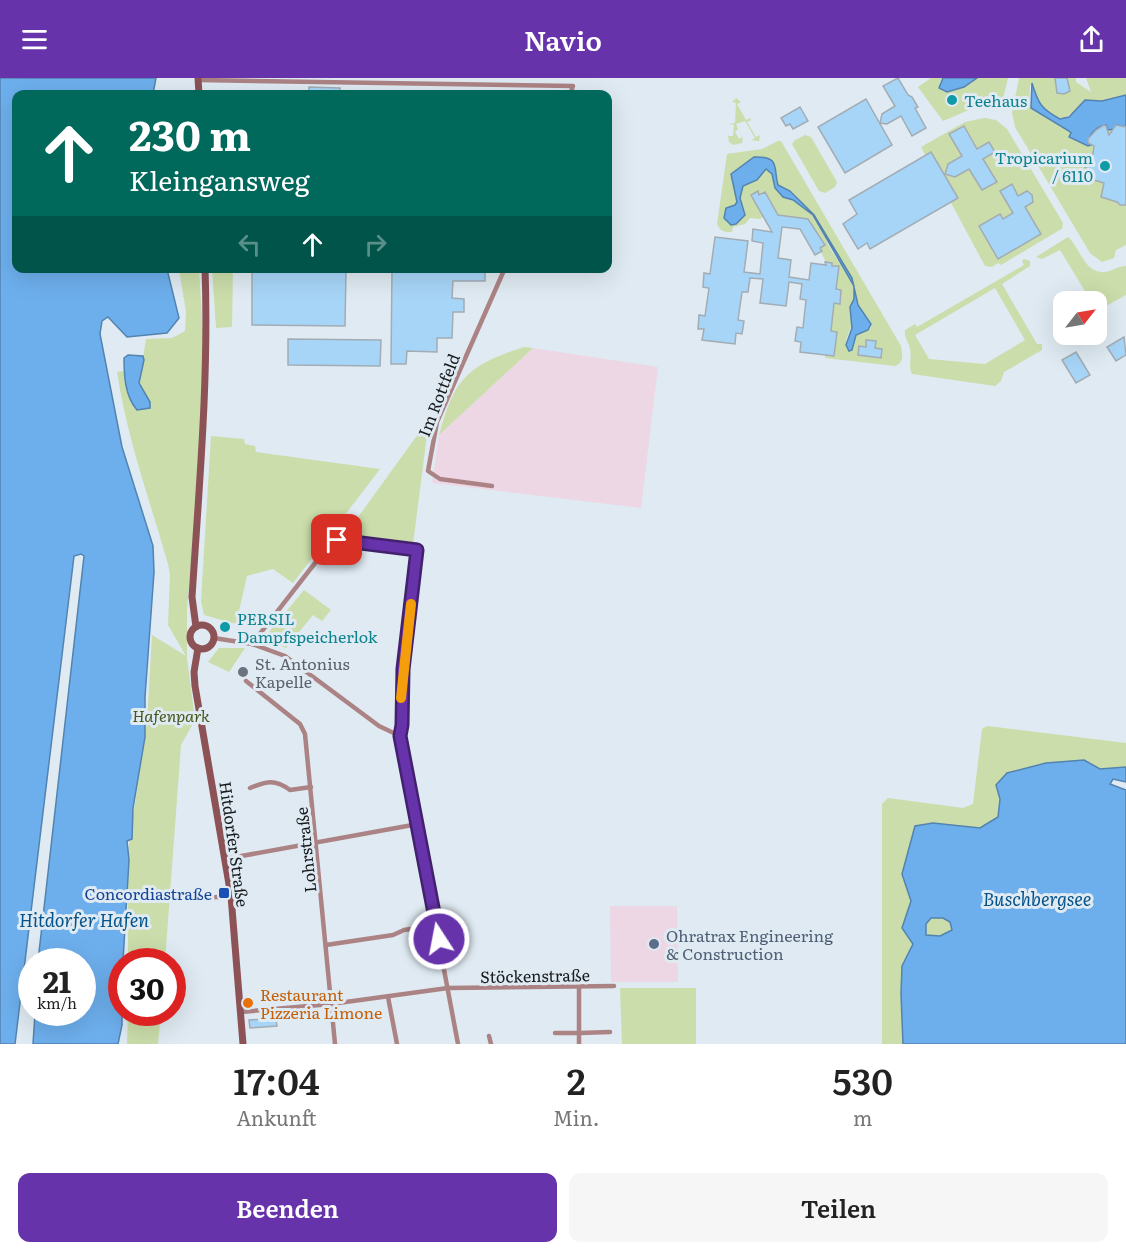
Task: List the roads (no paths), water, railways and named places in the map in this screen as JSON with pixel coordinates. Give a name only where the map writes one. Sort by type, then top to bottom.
[{"type":"street","points":[[199,79],[390,80],[573,86],[572,90]]},
{"type":"street","points":[[196,627],[192,597],[205,412],[207,332],[205,273]]},
{"type":"street","name":"Im Rottfeld","points":[[492,486],[440,479],[428,471],[437,422],[503,273]]},
{"type":"street","points":[[252,644],[333,540],[417,550],[403,669],[400,736],[458,1044]]},
{"type":"street","points":[[203,626],[210,628],[214,638],[207,648],[198,648],[190,639],[196,627],[203,626]]},
{"type":"street","points":[[214,638],[252,644],[285,656],[379,726],[400,736]]},
{"type":"street","name":"Hitdorfer Straße","points":[[198,648],[194,672],[195,686],[231,896],[243,1044]]},
{"type":"street","name":"Lohrstraße","points":[[246,681],[304,729],[335,1044]]},
{"type":"street","points":[[250,788],[272,781],[279,782],[290,790],[311,788]]},
{"type":"street","points":[[225,859],[418,824]]},
{"type":"street","points":[[189,899],[231,896]]},
{"type":"street","points":[[326,945],[393,935],[404,930],[436,925]]},
{"type":"street","points":[[579,986],[579,1044]]},
{"type":"street","name":"Stöckenstraße","points":[[241,1012],[331,1004],[448,988],[614,986]]},
{"type":"street","points":[[388,997],[397,1044]]},
{"type":"street","points":[[555,1033],[610,1032]]},
{"type":"street","points":[[489,1036],[491,1044]]},
{"type":"water","name":"Hitdorfer Hafen","points":[[0,78],[156,78],[154,90],[12,90],[12,273],[168,273],[179,318],[167,333],[127,337],[108,317],[102,321],[100,334],[122,447],[153,546],[154,572],[145,697],[145,737],[133,808],[132,839],[127,841],[129,860],[124,948],[108,948],[108,1026],[122,1026],[118,1044],[33,1044],[34,1026],[96,1026],[96,948],[39,948],[84,556],[81,554],[74,556],[27,948],[18,948],[18,1019],[15,1044],[0,1044]]},
{"type":"water","points":[[943,78],[977,78],[964,87],[947,92],[939,88]]},
{"type":"water","points":[[1032,83],[1041,105],[1060,119],[1069,117],[1085,100],[1102,101],[1126,95],[1126,127],[1117,125],[1115,129],[1108,130],[1106,125],[1100,127],[1090,137],[1088,143],[1091,145],[1088,146],[1069,137],[1071,133],[1069,131],[1031,108]]},
{"type":"water","points":[[754,157],[763,157],[772,161],[778,185],[790,191],[814,215],[854,285],[813,215],[793,200],[783,197],[775,188],[772,174],[766,169],[757,180],[743,186],[740,198],[745,215],[736,224],[731,225],[724,218],[726,208],[737,202],[731,174]]},
{"type":"water","points":[[854,287],[858,305],[871,324],[868,330],[856,335],[852,350],[849,351],[846,345],[852,328],[850,307],[854,299]]},
{"type":"water","points":[[128,355],[143,356],[139,383],[150,402],[150,408],[137,410],[130,398],[124,372],[124,358]]},
{"type":"water","name":"Buschbergsee","points":[[1084,760],[1100,769],[1126,767],[1126,782],[1113,779],[1110,784],[1126,790],[1126,1044],[903,1044],[902,966],[913,944],[902,928],[911,901],[902,874],[915,826],[933,823],[980,828],[998,817],[1000,799],[996,785],[1007,773],[1046,763]],"holes":[[[931,918],[943,918],[950,922],[952,930],[940,936],[926,935],[926,924]]]},
{"type":"place","name":"Teehaus","points":[[952,100]]},
{"type":"place","name":"Tropicarium / 6110","points":[[1105,166]]},
{"type":"place","name":"PERSIL Dampfspeicherlok","points":[[225,627]]},
{"type":"place","name":"St. Antonius Kapelle","points":[[243,672]]},
{"type":"place","name":"Concordiastraße","points":[[224,893]]},
{"type":"place","name":"Ohratrax Engineering & Construction","points":[[654,944]]},
{"type":"place","name":"Restaurant Pizzeria Limone","points":[[248,1003]]},
{"type":"park label","name":"Hafenpark","points":[[171,715]]}]
